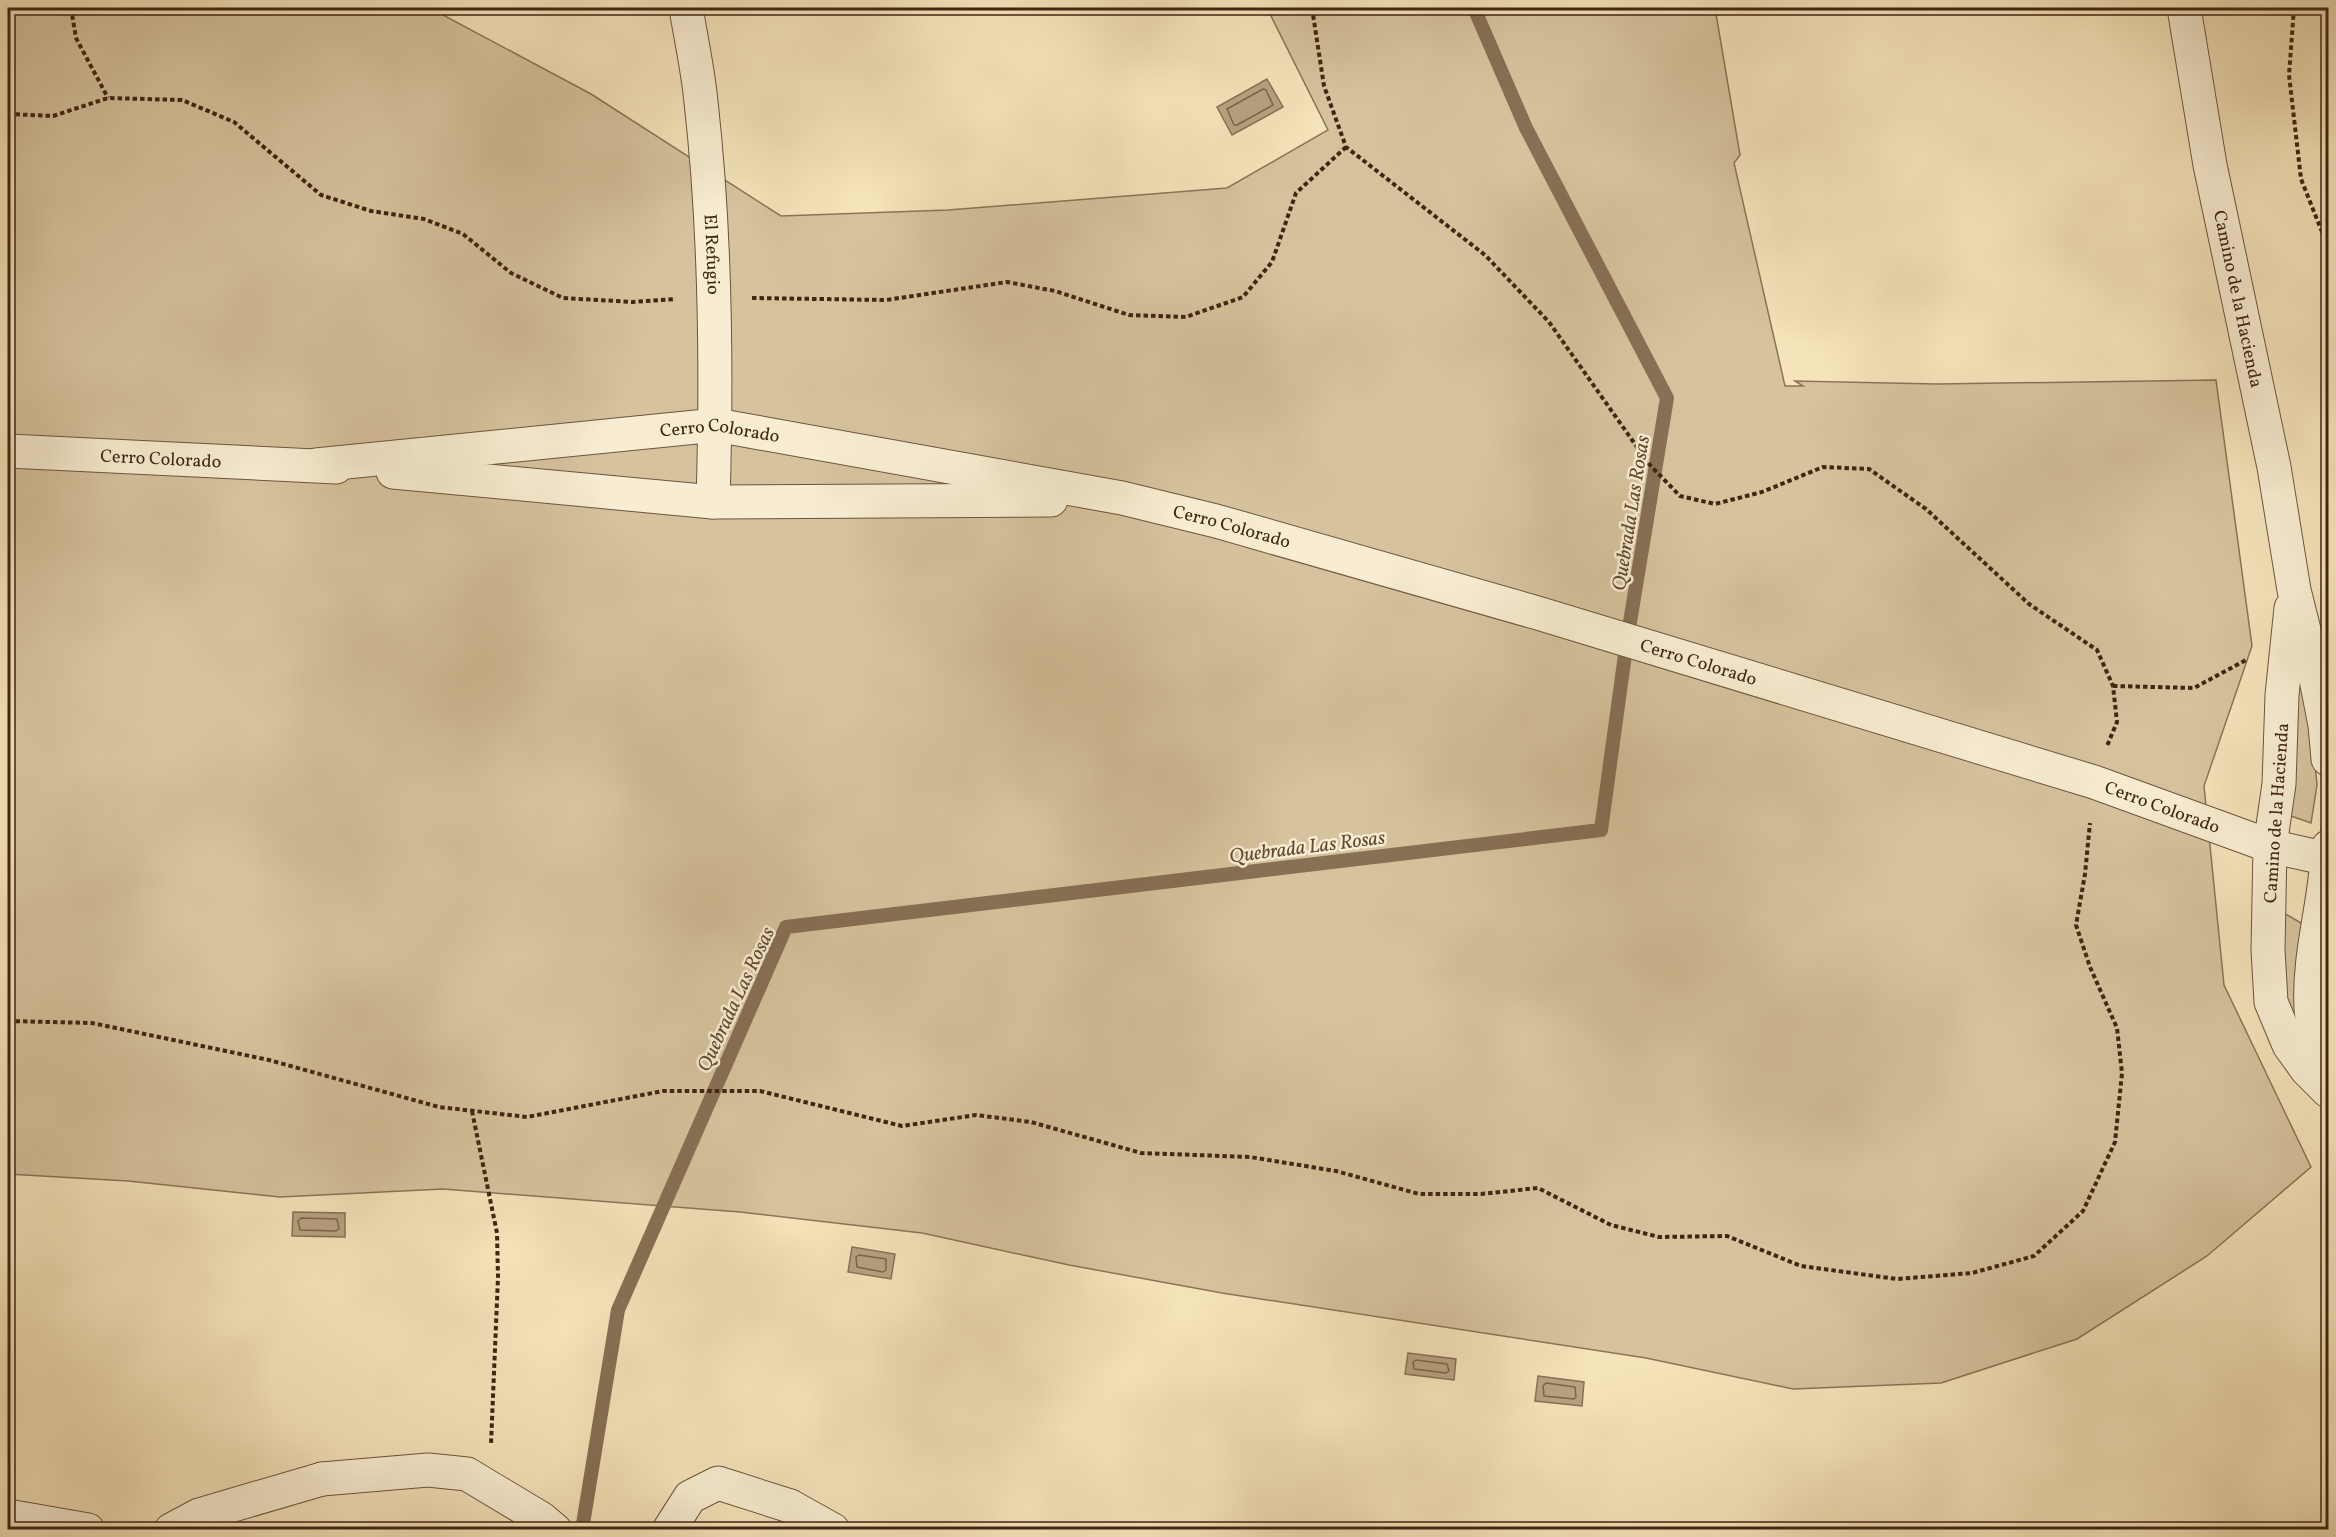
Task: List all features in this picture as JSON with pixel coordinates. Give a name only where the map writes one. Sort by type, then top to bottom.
[{"type":"street","name":"El Refugio","points":[[686,8],[701,100],[710,194],[716,425],[713,502]]},
{"type":"street","name":"Camino de la Hacienda","points":[[2184,8],[2211,165],[2274,467],[2294,590],[2325,725],[2328,759]]},
{"type":"street","name":"Cerro Colorado","points":[[316,465],[716,425],[1122,498],[1216,521],[1541,614],[2094,782],[2270,846],[2328,859]]},
{"type":"street","name":"Cerro Colorado","points":[[8,452],[316,465],[713,502],[966,502],[1122,498]]},
{"type":"street","name":"Camino de la Hacienda","points":[[2294,590],[2286,644],[2279,784],[2270,846],[2268,950],[2271,1002],[2289,1045],[2307,1070],[2328,1090]]},
{"type":"street","name":"Cerro Colorado","points":[[2270,846],[2327,895]]},
{"type":"street","name":"Camino de la Hacienda","points":[[2328,847],[2327,895],[2314,958],[2311,1010],[2328,1090]]},
{"type":"street","points":[[171,1530],[199,1515],[322,1479],[428,1470],[467,1474],[542,1519],[555,1530]]},
{"type":"street","points":[[669,1530],[690,1497],[718,1483],[790,1506],[833,1530]]},
{"type":"street","points":[[8,1516],[88,1530]]},
{"type":"path","points":[[71,8],[76,38],[108,98]]},
{"type":"path","points":[[8,1021],[92,1023],[269,1060],[439,1107],[472,1111],[527,1117],[663,1091],[760,1091],[902,1126],[976,1115],[1031,1122],[1141,1153],[1250,1157],[1336,1171],[1419,1194],[1481,1194],[1538,1188],[1611,1225],[1659,1237],[1728,1236],[1801,1266],[1897,1279],[1972,1273],[2034,1256],[2083,1211],[2115,1142],[2122,1073],[2117,1028],[2090,967],[2076,925],[2085,874],[2094,782],[2117,722],[2113,686],[2097,650],[2029,604],[1926,509],[1869,469],[1823,467],[1762,492],[1715,504],[1680,496],[1649,464],[1549,322],[1485,255],[1346,147],[1324,86],[1312,8]]},
{"type":"path","points":[[2294,8],[2289,75],[2301,179],[2328,247]]},
{"type":"path","points":[[2113,686],[2194,688],[2245,660],[2286,644]]},
{"type":"path","points":[[472,1111],[497,1233],[498,1277],[490,1488]]},
{"type":"shaded area","points":[[8,8],[430,8],[591,94],[781,216],[948,210],[1227,188],[1328,130],[1267,8],[1715,8],[1740,155],[1734,163],[1785,386],[1803,386],[1795,381],[1937,384],[2216,380],[2252,646],[2204,786],[2224,985],[2311,1167],[2207,1256],[2077,1339],[1941,1383],[1793,1389],[1646,1358],[1222,1293],[1069,1265],[922,1233],[740,1212],[443,1189],[280,1197],[128,1181],[8,1174]]},
{"type":"shaded area","points":[[2295,663],[2310,714],[2317,785],[2311,823],[2288,815]]},
{"type":"shaded area","points":[[2284,913],[2306,926],[2300,1038],[2282,987]]},
{"type":"water","points":[[1267,79],[1283,107],[1232,135],[1217,107]]},
{"type":"water","points":[[293,1212],[345,1213],[345,1237],[292,1236]]},
{"type":"water","points":[[852,1247],[895,1254],[891,1279],[848,1272]]},
{"type":"water","points":[[1408,1353],[1456,1359],[1454,1380],[1405,1374]]},
{"type":"water","points":[[1538,1376],[1584,1382],[1582,1406],[1535,1401]]},
{"type":"waterway","name":"Quebrada Las Rosas","points":[[582,1530],[618,1310],[786,927],[1601,830],[1627,640],[1667,398],[1526,128],[1474,8]]}]
